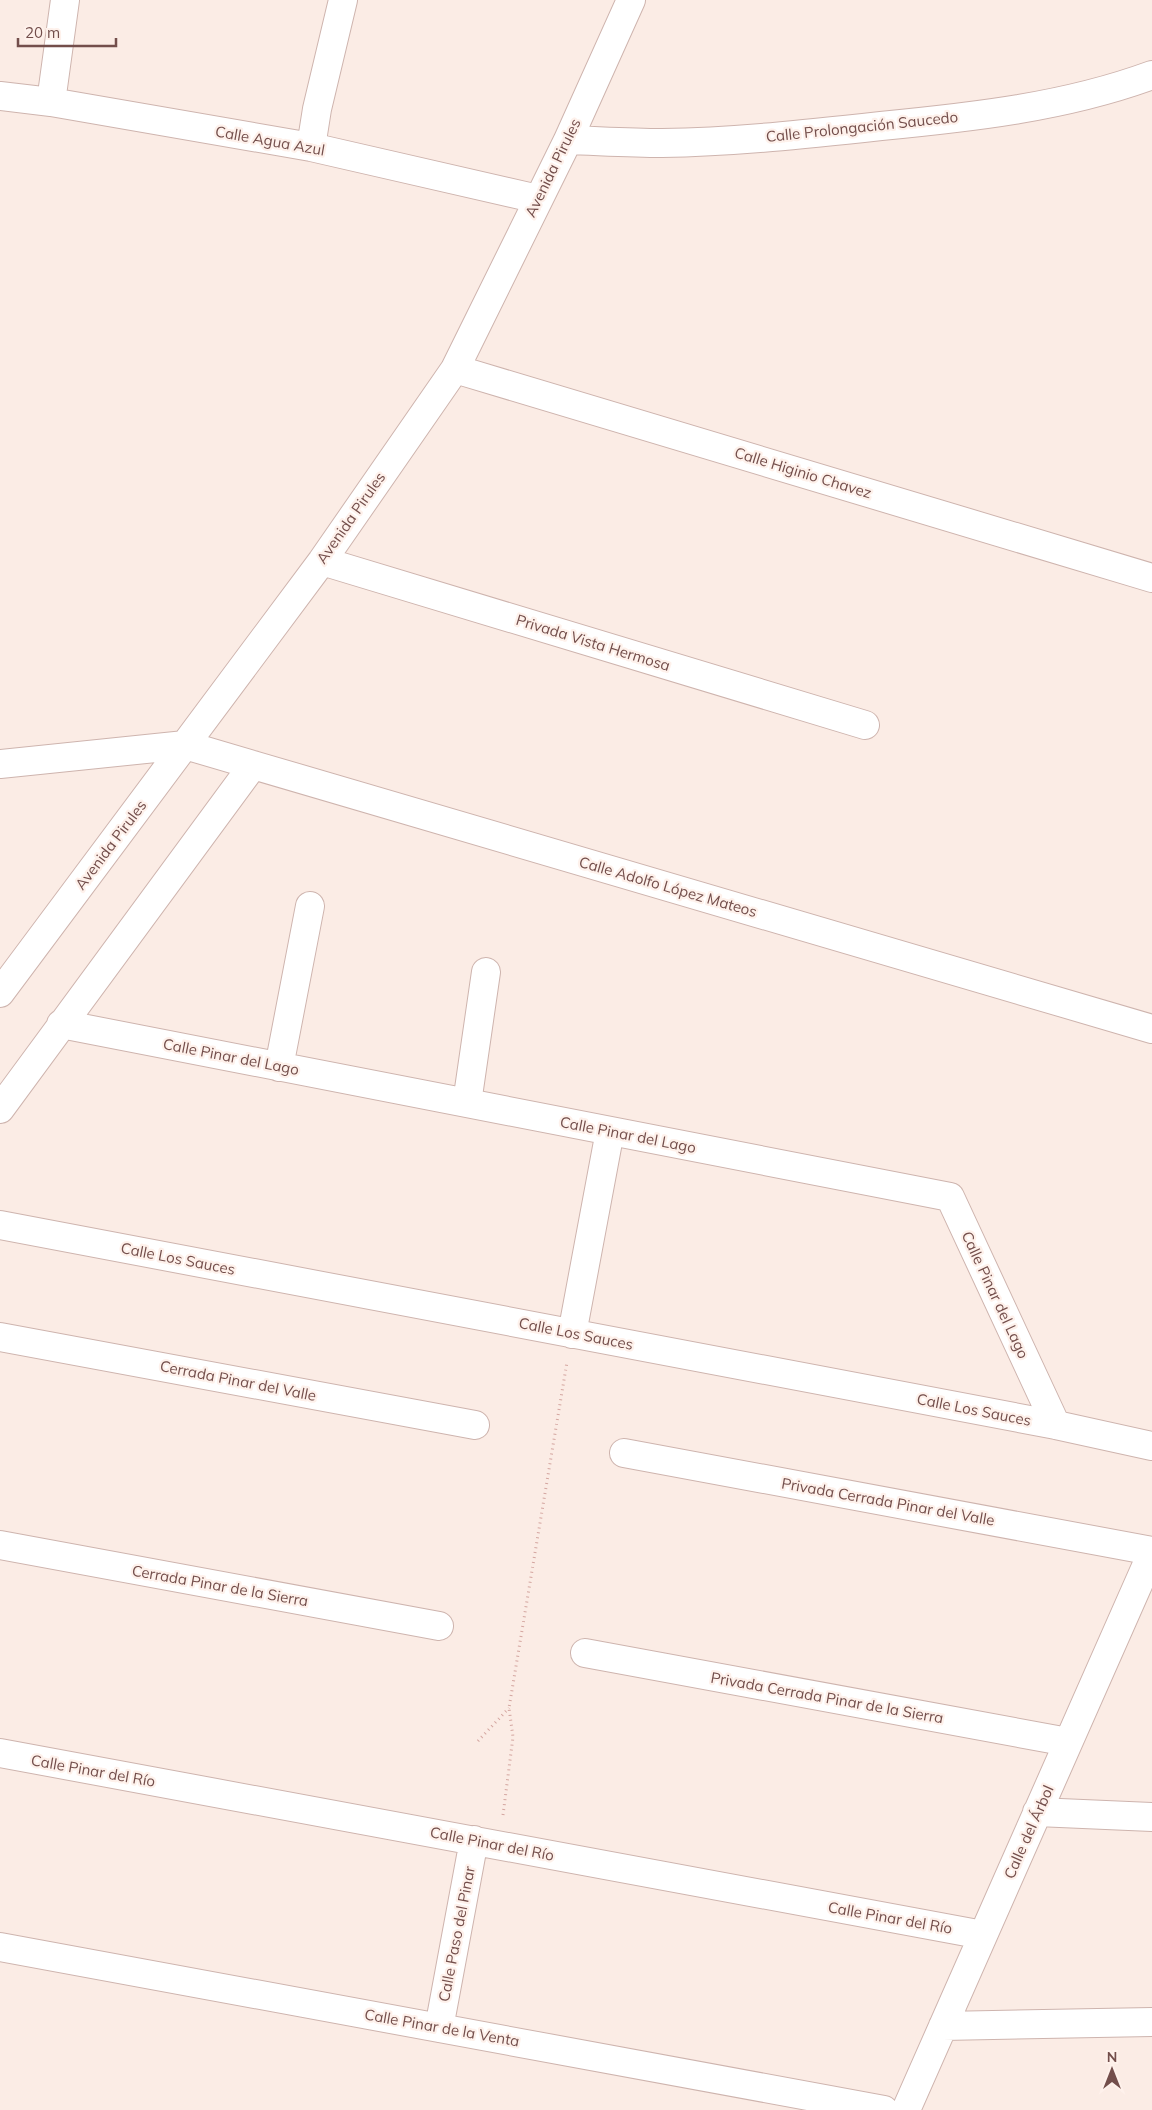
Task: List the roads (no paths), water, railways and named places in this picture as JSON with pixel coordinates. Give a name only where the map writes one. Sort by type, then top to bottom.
[{"type":"street","points":[[51,102],[65,0]]},
{"type":"street","points":[[311,147],[317,109],[343,0]]},
{"type":"street","name":"Avenida Pirules","points":[[0,993],[322,561],[455,369],[568,140],[631,0]]},
{"type":"street","name":"Calle Prolongación Saucedo","points":[[568,140],[662,143],[745,140],[932,121],[1032,108],[1115,88],[1152,75]]},
{"type":"street","name":"Calle Agua Azul","points":[[0,96],[51,102],[311,147],[538,199]]},
{"type":"street","name":"Calle Higinio Chavez","points":[[455,369],[1152,578]]},
{"type":"street","name":"Privada Vista Hermosa","points":[[322,561],[865,725]]},
{"type":"street","points":[[0,764],[185,745]]},
{"type":"street","name":"Calle Adolfo López Mateos","points":[[185,745],[1152,1029]]},
{"type":"street","points":[[0,1109],[253,765]]},
{"type":"street","points":[[279,1067],[310,906]]},
{"type":"street","points":[[467,1103],[486,972]]},
{"type":"street","name":"Calle Pinar del Lago","points":[[61,1024],[950,1197],[1056,1425]]},
{"type":"street","points":[[572,1334],[610,1131]]},
{"type":"street","name":"Calle Los Sauces","points":[[0,1225],[1056,1425],[1152,1446]]},
{"type":"street","name":"Cerrada Pinar del Valle","points":[[0,1336],[475,1425]]},
{"type":"street","name":"Privada Cerrada Pinar del Valle","points":[[624,1453],[1152,1552]]},
{"type":"street","name":"Cerrada Pinar de la Sierra","points":[[0,1545],[439,1626]]},
{"type":"street","name":"Calle del Árbol","points":[[906,2110],[1152,1552]]},
{"type":"street","name":"Privada Cerrada Pinar de la Sierra","points":[[585,1653],[1068,1742]]},
{"type":"street","name":"Calle Pinar del Río","points":[[0,1754],[983,1935]]},
{"type":"street","points":[[1037,1812],[1152,1817]]},
{"type":"street","name":"Calle Paso del Pinar","points":[[439,2028],[486,1843]]},
{"type":"street","name":"Calle Pinar de la Venta","points":[[0,1947],[884,2110]]},
{"type":"street","points":[[943,2026],[1152,2022]]}]
